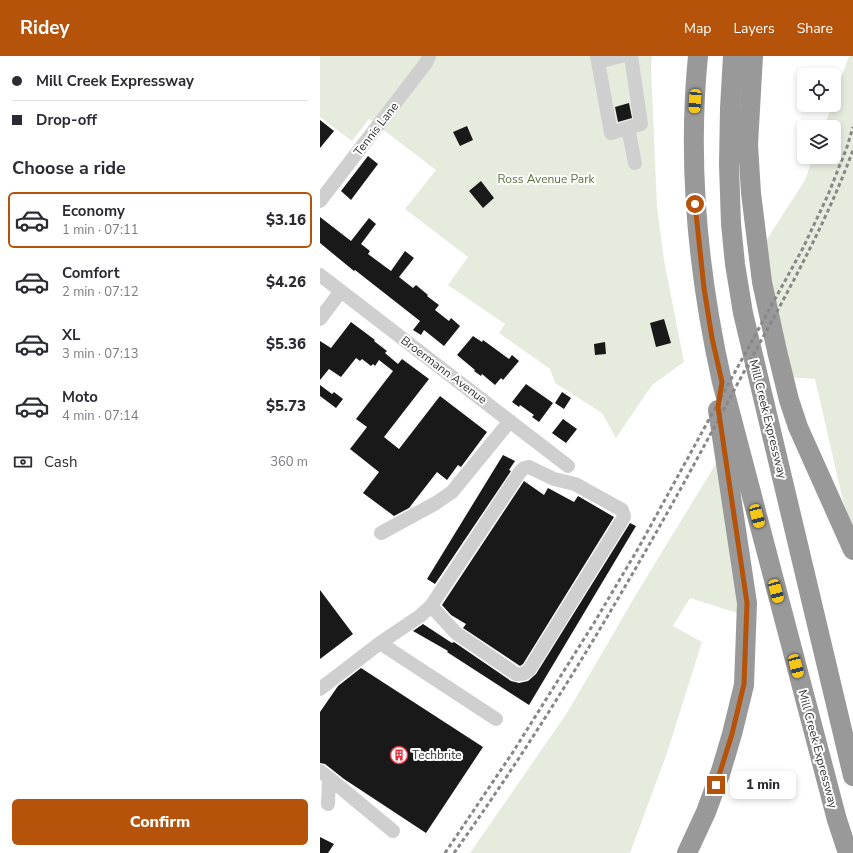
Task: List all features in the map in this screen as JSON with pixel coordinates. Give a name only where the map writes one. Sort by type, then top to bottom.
[{"type":"highway","name":"Mill Creek Expressway","points":[[698,56],[694,115],[695,204],[704,288],[712,338],[722,382],[835,812],[848,853]]},
{"type":"highway","name":"Mill Creek Expressway","points":[[733,56],[729,165],[731,217],[735,264],[743,313],[853,776]]},
{"type":"highway","points":[[753,56],[748,145],[751,193],[762,282],[777,351],[798,427],[853,550]]},
{"type":"highway","points":[[687,853],[706,812],[721,771],[744,684],[747,603],[718,407],[722,382]]},
{"type":"street","name":"Tennis Lane","points":[[320,201],[426,63],[429,56]]},
{"type":"street","points":[[621,56],[597,59],[611,133],[635,126]]},
{"type":"street","points":[[631,56],[635,126],[635,163]]},
{"type":"street","name":"Broermann Avenue","points":[[320,274],[412,347],[568,466]]},
{"type":"street","points":[[320,319],[341,291]]},
{"type":"street","points":[[381,533],[436,503],[452,492],[510,421]]},
{"type":"street","points":[[320,689],[380,643],[420,616],[431,606],[524,468],[529,467],[554,479],[575,484],[622,510],[624,517],[529,670],[524,674],[516,674],[456,633],[431,606]]},
{"type":"street","points":[[380,643],[496,719]]},
{"type":"street","points":[[325,775],[328,804]]},
{"type":"street","points":[[325,775],[393,831]]},
{"type":"green space","name":"Ross Avenue Park","points":[[320,56],[652,56],[651,67],[657,207],[664,260],[684,362],[652,385],[616,438],[602,413],[555,383],[550,369],[499,333],[505,324],[448,285],[468,257],[405,209],[436,170],[369,119],[352,141],[320,117]]},
{"type":"green space","points":[[849,56],[853,56],[853,530],[843,501],[815,379],[773,376],[753,261],[805,180],[811,164],[841,164],[841,120],[827,120],[829,112],[841,112],[841,78]]},
{"type":"green space","points":[[720,457],[738,552],[737,613],[690,598],[673,626],[702,642],[667,753],[630,853],[470,853],[567,713],[637,593]]},
{"type":"building","points":[[629,103],[632,118],[618,122],[615,107]]},
{"type":"building","points":[[320,120],[334,131],[320,148]]},
{"type":"building","points":[[467,126],[473,140],[460,146],[453,132]]},
{"type":"building","points":[[368,156],[378,164],[351,200],[341,191]]},
{"type":"building","points":[[481,181],[494,198],[483,208],[469,191]]},
{"type":"building","points":[[320,217],[351,241],[369,218],[376,224],[361,244],[370,251],[368,254],[391,271],[405,251],[414,258],[399,277],[413,288],[416,285],[439,305],[435,310],[449,321],[451,318],[460,326],[444,346],[424,330],[421,335],[413,330],[420,321],[320,243]]},
{"type":"building","points":[[664,319],[671,343],[656,347],[650,323]]},
{"type":"building","points":[[351,322],[375,340],[374,341],[387,351],[385,353],[398,364],[402,359],[429,379],[384,437],[399,449],[440,396],[487,432],[461,467],[458,465],[447,480],[437,472],[409,508],[394,516],[363,493],[379,472],[350,449],[367,427],[356,419],[393,371],[379,360],[375,366],[373,364],[371,366],[362,359],[360,361],[356,358],[341,377],[329,369],[320,380],[320,341],[331,348]]},
{"type":"building","points":[[473,336],[482,342],[483,340],[509,359],[512,355],[519,361],[503,380],[501,378],[495,385],[482,374],[481,376],[474,371],[475,370],[457,355]]},
{"type":"building","points":[[605,342],[606,354],[595,355],[594,344]]},
{"type":"building","points":[[526,384],[553,403],[539,422],[532,417],[534,415],[520,405],[519,407],[512,402]]},
{"type":"building","points":[[320,385],[332,394],[334,392],[343,399],[336,408],[320,396]]},
{"type":"building","points":[[562,392],[571,398],[564,409],[555,403]]},
{"type":"building","points":[[563,419],[577,429],[566,443],[552,433]]},
{"type":"building","points":[[503,455],[515,461],[509,470],[511,471],[435,584],[427,579]]},
{"type":"building","points":[[524,481],[544,495],[548,488],[574,502],[578,496],[614,517],[523,664],[520,666],[463,628],[466,624],[451,615],[442,605]]},
{"type":"building","points":[[630,523],[636,526],[529,705],[447,652],[448,651],[413,631],[423,624],[452,643],[454,642],[511,681],[519,683],[528,681],[536,674]]},
{"type":"building","points":[[320,590],[353,634],[320,659]]},
{"type":"building","name":"Techbrite","points":[[361,668],[483,747],[426,833],[344,779],[325,764],[320,763],[320,712],[338,686]]},
{"type":"building","points":[[320,837],[334,844],[328,853],[320,853]]},
{"type":"railway","points":[[445,853],[513,752],[594,623],[639,547],[803,248],[828,195],[847,147],[853,127]]},
{"type":"railway","points":[[454,853],[530,742],[566,685],[668,512],[797,274],[827,213],[853,150]]},
{"type":"place","name":"Techbrite","points":[[399,755]]},
{"type":"route","points":[[695,204],[704,288],[712,338],[722,382],[718,407],[723,450],[747,603],[744,684],[732,734],[716,785]]}]
